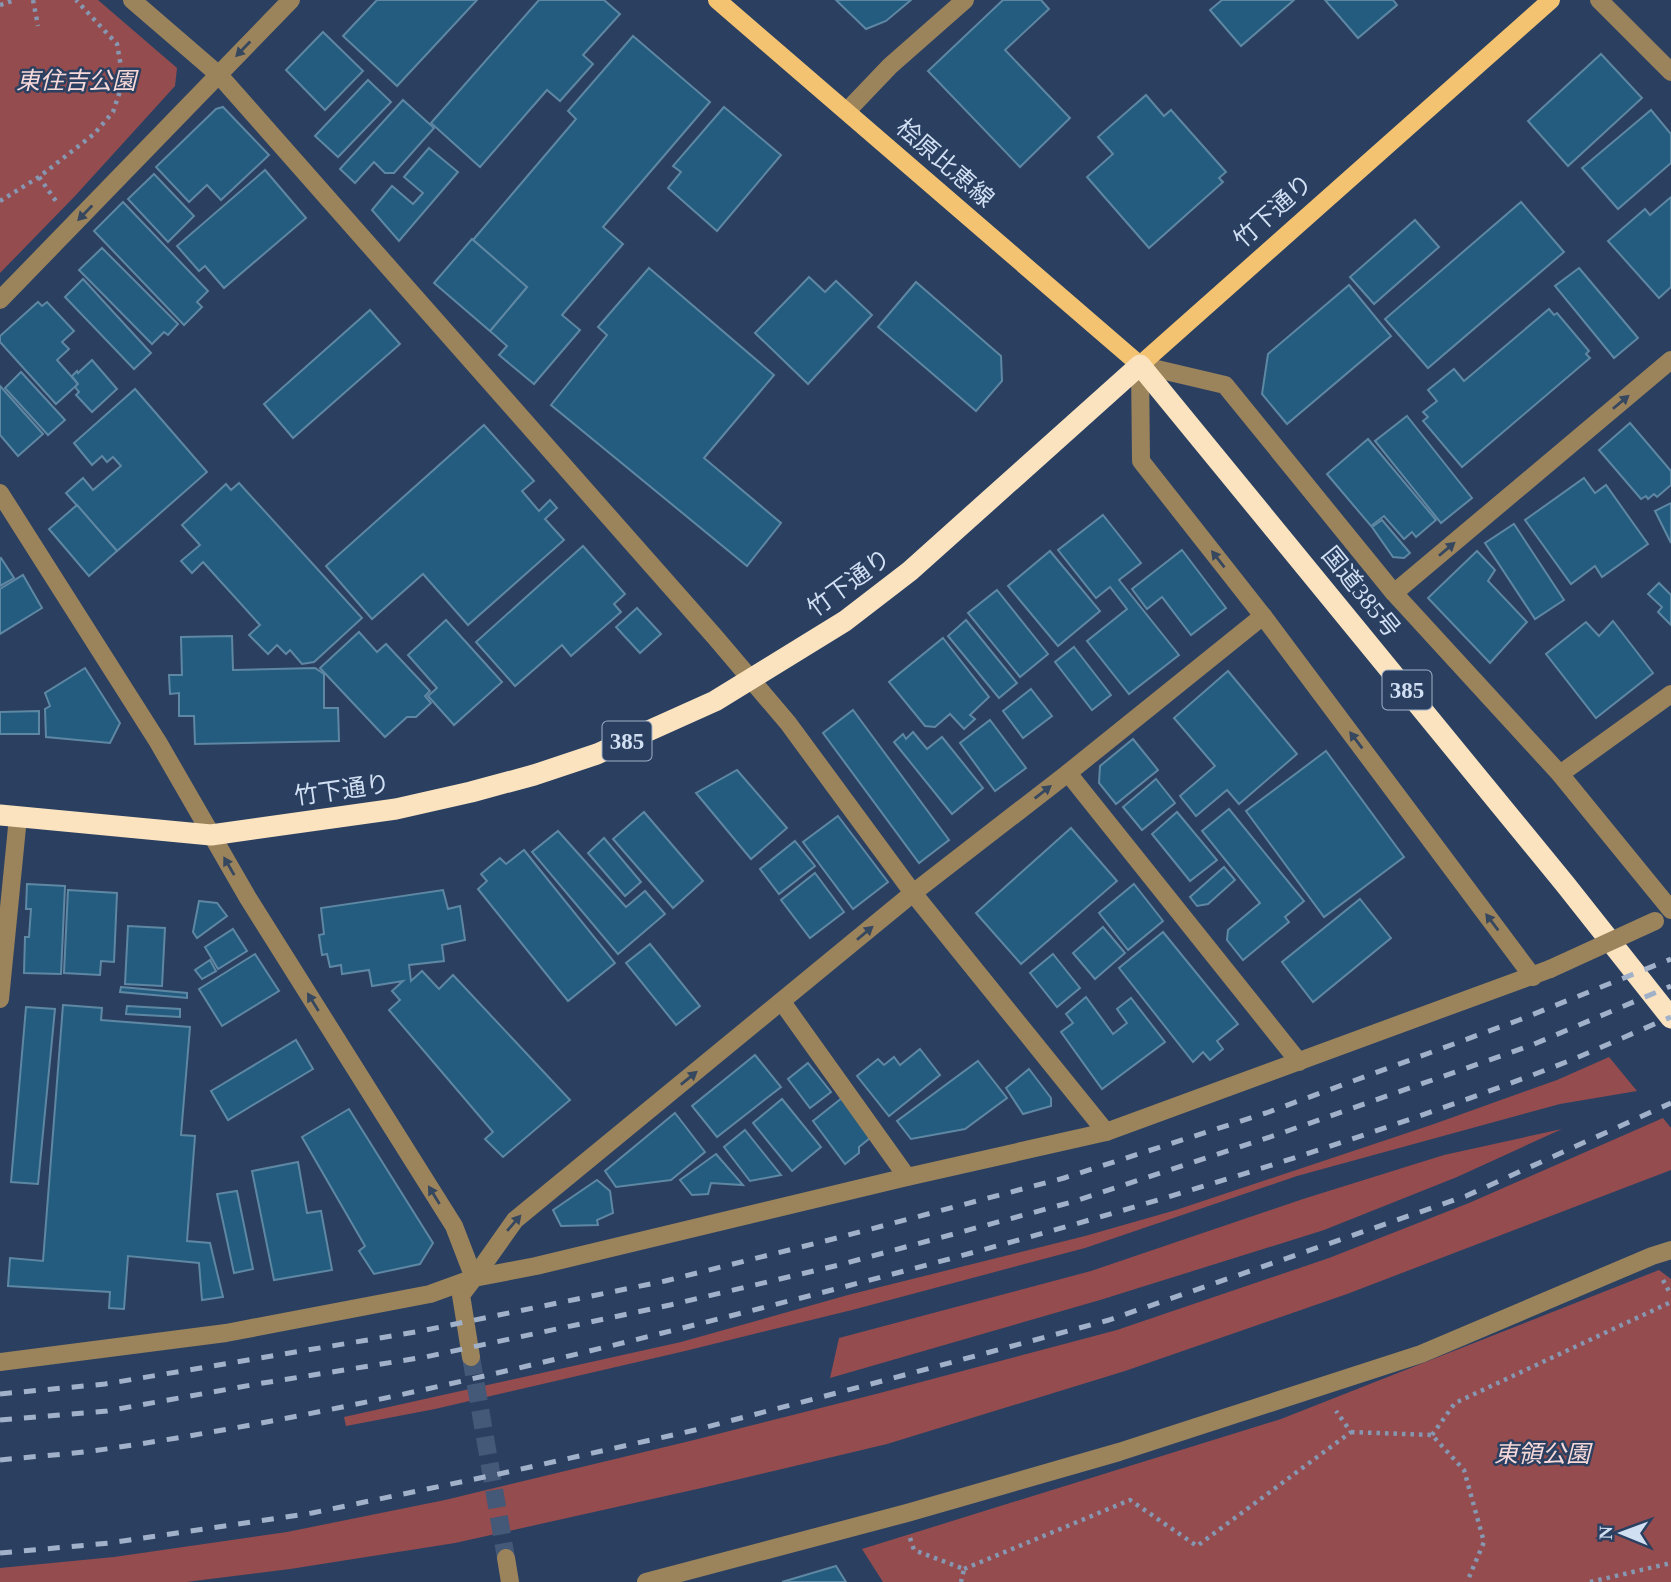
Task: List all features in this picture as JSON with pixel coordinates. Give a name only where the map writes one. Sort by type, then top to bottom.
[{"type":"highway","name":"竹下通り","points":[[9,816],[211,835],[396,809],[534,775],[597,754],[715,701],[845,621],[910,571],[1140,365]]},
{"type":"highway","name":"国道385号","points":[[1140,365],[1566,884],[1671,1018]]},
{"type":"main road","name":"桧原比恵線","points":[[717,0],[1140,365]]},
{"type":"main road","name":"竹下通り","points":[[1140,365],[1551,0]]},
{"type":"street","points":[[132,0],[219,75],[708,628],[795,733],[913,893],[1106,1132]]},
{"type":"street","points":[[0,300],[290,0]]},
{"type":"street","points":[[847,111],[890,66],[965,0]]},
{"type":"street","points":[[1599,0],[1671,72]]},
{"type":"street","points":[[1394,593],[1671,360]]},
{"type":"street","points":[[0,1362],[226,1333],[430,1294],[474,1278],[536,1266],[1106,1132],[1533,977],[1666,915],[1560,774],[1394,593],[1225,386],[1140,365],[1141,461],[1263,616],[1533,977]]},
{"type":"street","points":[[0,493],[158,742],[248,898],[454,1226],[474,1278]]},
{"type":"street","points":[[471,1357],[461,1295],[515,1220],[913,893],[1263,616]]},
{"type":"street","points":[[1560,774],[1671,694]]},
{"type":"street","points":[[1068,773],[1298,1062]]},
{"type":"street","points":[[0,999],[9,816]]},
{"type":"street","points":[[782,1002],[907,1177]]},
{"type":"street","points":[[646,1582],[675,1579],[1119,1452],[1321,1387],[1422,1354],[1671,1250]]},
{"type":"street","points":[[506,1558],[510,1582]]},
{"type":"path","points":[[0,5],[15,0]]},
{"type":"path","points":[[33,0],[38,26]]},
{"type":"path","points":[[0,201],[39,177],[94,134],[113,112],[121,88],[117,44],[76,0]]},
{"type":"path","points":[[39,177],[61,209]]},
{"type":"path","points":[[1432,1436],[1455,1403],[1671,1302]]},
{"type":"path","points":[[1321,1387],[1351,1432]]},
{"type":"path","points":[[906,1513],[914,1550],[964,1569],[1130,1500],[1197,1546],[1351,1432],[1432,1436],[1464,1470],[1484,1542],[1467,1582]]},
{"type":"path","points":[[1590,1582],[1671,1563]]},
{"type":"path","points":[[961,1582],[964,1569]]},
{"type":"green space","name":"東住吉公園","points":[[0,0],[98,0],[177,68],[175,86],[75,196],[0,273]]},
{"type":"green space","points":[[1609,1057],[1637,1091],[1560,1104],[1297,1176],[1085,1248],[852,1310],[435,1409],[346,1426],[344,1417],[681,1342],[848,1295],[1085,1236],[1176,1210],[1434,1124],[1557,1080]]},
{"type":"green space","points":[[1663,1118],[1671,1128],[1671,1170],[1347,1294],[1125,1371],[887,1444],[455,1543],[290,1569],[186,1582],[0,1582],[0,1568],[114,1557],[287,1532],[445,1500],[876,1394],[1117,1330],[1329,1258],[1469,1203]]},
{"type":"green space","points":[[1562,1129],[1457,1177],[1324,1230],[1100,1300],[830,1378],[839,1338],[1091,1271],[1303,1199],[1444,1155]]},
{"type":"green space","name":"東領公園","points":[[1659,1270],[1671,1279],[1671,1582],[883,1582],[862,1549],[1281,1419]]},
{"type":"building","points":[[377,0],[477,0],[397,86],[343,36]]},
{"type":"building","points":[[539,0],[604,0],[620,14],[583,55],[593,64],[560,101],[547,90],[480,167],[431,123]]},
{"type":"building","points":[[836,0],[911,0],[886,21],[866,29]]},
{"type":"building","points":[[1003,0],[1041,0],[1049,9],[1005,50],[1070,118],[1020,167],[928,71]]},
{"type":"building","points":[[1222,0],[1294,0],[1241,46],[1210,10]]},
{"type":"building","points":[[1325,0],[1393,0],[1397,5],[1358,38]]},
{"type":"building","points":[[323,32],[363,71],[325,110],[286,70]]},
{"type":"building","points":[[633,36],[710,102],[603,227],[623,244],[562,315],[580,330],[534,384],[499,355],[507,346],[490,331],[527,287],[473,240],[576,119],[568,111]]},
{"type":"building","points":[[1601,54],[1642,98],[1568,166],[1528,121]]},
{"type":"building","points":[[368,80],[391,102],[338,157],[315,136]]},
{"type":"building","points":[[1146,95],[1164,116],[1171,110],[1226,172],[1219,178],[1223,182],[1149,248],[1087,177],[1113,154],[1098,137]]},
{"type":"building","points":[[403,100],[434,128],[394,173],[385,173],[374,162],[355,183],[340,169]]},
{"type":"building","points":[[223,107],[269,155],[221,200],[207,185],[189,202],[156,167],[216,109]]},
{"type":"building","points":[[724,107],[781,155],[717,231],[668,188],[681,172],[673,166]]},
{"type":"building","points":[[1651,110],[1671,134],[1671,163],[1618,209],[1582,168]]},
{"type":"building","points":[[429,148],[458,172],[399,241],[372,210],[392,186],[413,204],[423,193],[404,177]]},
{"type":"building","points":[[265,170],[306,218],[224,288],[205,266],[199,271],[177,246]]},
{"type":"building","points":[[154,174],[194,216],[168,242],[128,199]]},
{"type":"building","points":[[1671,197],[1671,287],[1659,298],[1608,241],[1645,209],[1650,215]]},
{"type":"building","points":[[123,202],[208,291],[197,302],[202,307],[184,325],[94,231]]},
{"type":"building","points":[[1521,202],[1564,252],[1428,368],[1385,319]]},
{"type":"building","points":[[1415,220],[1439,247],[1374,304],[1350,277]]},
{"type":"building","points":[[472,239],[527,287],[490,331],[434,283]]},
{"type":"building","points":[[102,248],[178,324],[168,335],[164,332],[152,344],[79,270]]},
{"type":"building","points":[[649,268],[774,375],[704,458],[781,523],[747,566],[551,405],[607,335],[598,327]]},
{"type":"building","points":[[1579,268],[1638,338],[1614,358],[1555,286]]},
{"type":"building","points":[[809,277],[825,292],[836,281],[872,315],[808,384],[755,333]]},
{"type":"building","points":[[83,279],[151,353],[134,369],[65,297]]},
{"type":"building","points":[[916,282],[1001,356],[1002,381],[976,411],[878,327]]},
{"type":"building","points":[[1349,285],[1391,336],[1287,424],[1262,394],[1268,354]]},
{"type":"building","points":[[38,302],[42,306],[47,302],[74,331],[62,342],[69,349],[57,360],[78,384],[56,404],[0,342],[0,336]]},
{"type":"building","points":[[1549,309],[1554,315],[1557,313],[1589,351],[1586,354],[1590,358],[1462,467],[1423,421],[1428,417],[1423,412],[1437,401],[1428,390],[1454,369],[1464,381]]},
{"type":"building","points":[[370,310],[400,344],[293,438],[264,404]]},
{"type":"building","points":[[92,360],[117,389],[92,412],[76,395],[79,392],[75,387],[78,384],[72,376]]},
{"type":"building","points":[[21,372],[65,420],[48,435],[5,388]]},
{"type":"building","points":[[0,386],[43,434],[18,456],[0,435]]},
{"type":"building","points":[[135,389],[207,472],[117,551],[66,493],[83,478],[93,490],[121,466],[113,457],[107,462],[102,456],[92,465],[74,443]]},
{"type":"building","points":[[1407,416],[1472,498],[1441,523],[1375,441]]},
{"type":"building","points":[[1630,423],[1671,471],[1671,485],[1657,497],[1654,494],[1648,499],[1646,496],[1641,499],[1599,450]]},
{"type":"building","points":[[484,425],[534,481],[522,491],[539,511],[550,500],[557,508],[545,519],[564,540],[468,625],[423,574],[372,619],[326,566]]},
{"type":"building","points":[[1368,439],[1436,520],[1416,537],[1412,532],[1404,539],[1384,516],[1371,526],[1327,474]]},
{"type":"building","points":[[1584,478],[1595,493],[1606,485],[1648,544],[1602,577],[1595,566],[1571,584],[1525,520]]},
{"type":"building","points":[[239,483],[362,618],[314,662],[302,664],[290,650],[286,654],[277,645],[268,654],[249,635],[260,625],[203,562],[192,573],[181,561],[200,545],[182,525],[226,484],[231,490]]},
{"type":"building","points":[[1671,503],[1671,543],[1655,511]]},
{"type":"building","points":[[77,505],[117,551],[89,576],[49,529]]},
{"type":"building","points":[[1103,515],[1141,563],[1119,580],[1179,655],[1129,694],[1087,641],[1127,609],[1110,587],[1096,598],[1058,550]]},
{"type":"building","points":[[1382,520],[1410,553],[1404,558],[1393,557],[1372,527]]},
{"type":"building","points":[[1514,524],[1564,600],[1535,619],[1485,543]]},
{"type":"building","points":[[583,546],[625,594],[614,604],[621,612],[571,656],[562,645],[515,686],[476,642]]},
{"type":"building","points":[[1182,550],[1226,608],[1191,635],[1162,597],[1147,609],[1132,589]]},
{"type":"building","points":[[1050,551],[1100,611],[1058,646],[1008,586]]},
{"type":"building","points":[[1477,551],[1495,570],[1488,581],[1527,622],[1490,663],[1428,598]]},
{"type":"building","points":[[0,559],[14,578],[0,586]]},
{"type":"building","points":[[23,575],[42,608],[0,634],[0,589]]},
{"type":"building","points":[[1659,583],[1671,595],[1671,625],[1658,612],[1662,607],[1648,594]]},
{"type":"building","points":[[997,590],[1048,654],[1020,677],[968,613]]},
{"type":"building","points":[[637,608],[661,634],[640,653],[616,627]]},
{"type":"building","points":[[446,620],[502,682],[454,725],[428,696],[437,688],[408,655]]},
{"type":"building","points":[[966,620],[1017,683],[999,698],[948,636]]},
{"type":"building","points":[[1613,621],[1653,673],[1596,718],[1546,654],[1586,622],[1599,636]]},
{"type":"building","points":[[359,632],[377,652],[386,644],[430,691],[425,696],[431,703],[416,717],[407,717],[385,737],[320,668]]},
{"type":"building","points":[[232,636],[233,670],[315,668],[324,674],[324,708],[338,708],[339,741],[195,744],[194,716],[179,716],[179,693],[170,694],[169,675],[182,675],[181,637]]},
{"type":"building","points":[[943,638],[989,697],[970,715],[975,719],[964,729],[950,714],[935,727],[925,726],[889,682]]},
{"type":"building","points":[[1074,647],[1111,695],[1092,710],[1055,662]]},
{"type":"building","points":[[85,668],[120,723],[110,743],[46,737],[45,709],[50,706],[45,693]]},
{"type":"building","points":[[1228,671],[1297,754],[1239,804],[1227,790],[1196,816],[1180,796],[1215,766],[1174,718]]},
{"type":"building","points":[[1031,689],[1052,716],[1023,738],[1003,711]]},
{"type":"building","points":[[853,710],[949,840],[919,863],[823,733]]},
{"type":"building","points":[[39,711],[39,734],[0,734],[0,712]]},
{"type":"building","points":[[990,720],[1026,768],[995,791],[960,743]]},
{"type":"building","points":[[913,732],[927,749],[942,737],[983,788],[952,814],[894,742],[903,734],[906,739]]},
{"type":"building","points":[[1133,739],[1158,770],[1116,804],[1099,783],[1100,766]]},
{"type":"building","points":[[1326,751],[1404,857],[1324,917],[1246,811]]},
{"type":"building","points":[[737,770],[787,828],[751,859],[696,793]]},
{"type":"building","points":[[1156,779],[1175,803],[1142,830],[1123,807]]},
{"type":"building","points":[[1229,809],[1304,901],[1285,917],[1289,922],[1243,960],[1227,940],[1228,930],[1260,903],[1202,831]]},
{"type":"building","points":[[644,812],[703,881],[673,908],[613,839]]},
{"type":"building","points":[[1177,812],[1217,860],[1190,881],[1152,834]]},
{"type":"building","points":[[838,816],[888,882],[853,909],[803,842]]},
{"type":"building","points":[[1071,828],[1117,881],[1021,964],[976,913]]},
{"type":"building","points":[[558,831],[626,907],[645,891],[665,914],[618,954],[532,852]]},
{"type":"building","points":[[604,838],[641,882],[625,896],[588,853]]},
{"type":"building","points":[[795,841],[815,866],[779,894],[760,869]]},
{"type":"building","points":[[524,850],[615,963],[568,1001],[478,889],[487,881],[481,874],[500,858],[506,864]]},
{"type":"building","points":[[1224,867],[1235,880],[1208,904],[1197,906],[1190,897]]},
{"type":"building","points":[[815,873],[844,912],[810,938],[781,900]]},
{"type":"building","points":[[27,884],[65,886],[61,974],[24,973],[25,937],[29,937],[31,909],[26,909]]},
{"type":"building","points":[[1134,884],[1163,921],[1128,950],[1099,913]]},
{"type":"building","points":[[68,890],[117,893],[114,962],[101,961],[100,975],[64,973]]},
{"type":"building","points":[[443,890],[448,909],[460,906],[465,940],[442,945],[444,961],[409,965],[411,981],[422,971],[439,989],[453,975],[570,1100],[503,1157],[485,1139],[493,1132],[389,1010],[400,1000],[392,991],[403,981],[372,986],[369,970],[342,974],[341,965],[330,967],[327,954],[322,955],[319,935],[324,934],[321,908]]},
{"type":"building","points":[[1360,899],[1391,938],[1313,1002],[1282,962]]},
{"type":"building","points":[[199,901],[217,903],[227,916],[197,938],[193,932]]},
{"type":"building","points":[[128,926],[165,928],[162,986],[125,984]]},
{"type":"building","points":[[1103,927],[1125,953],[1095,979],[1073,953]]},
{"type":"building","points":[[233,929],[247,951],[218,969],[205,947]]},
{"type":"building","points":[[1163,932],[1238,1024],[1217,1041],[1223,1049],[1210,1060],[1203,1052],[1193,1062],[1119,968]]},
{"type":"building","points":[[650,944],[700,1006],[676,1025],[626,963]]},
{"type":"building","points":[[255,954],[279,991],[222,1026],[199,989]]},
{"type":"building","points":[[1053,954],[1080,988],[1057,1007],[1030,973]]},
{"type":"building","points":[[210,960],[216,971],[202,979],[195,970]]},
{"type":"building","points":[[121,987],[187,993],[187,998],[120,992]]},
{"type":"building","points":[[1086,997],[1113,1034],[1127,1023],[1117,1009],[1131,998],[1165,1042],[1102,1089],[1061,1032],[1073,1023],[1066,1014]]},
{"type":"building","points":[[63,1005],[102,1008],[101,1020],[190,1027],[181,1135],[195,1136],[187,1241],[210,1243],[223,1297],[202,1300],[199,1263],[128,1256],[124,1309],[109,1308],[110,1292],[8,1286],[10,1258],[43,1261]]},
{"type":"building","points":[[127,1006],[180,1009],[180,1017],[126,1014]]},
{"type":"building","points":[[26,1007],[55,1009],[38,1184],[11,1182]]},
{"type":"building","points":[[296,1040],[313,1069],[228,1120],[211,1091]]},
{"type":"building","points":[[920,1049],[940,1075],[889,1116],[857,1076],[878,1059],[884,1065],[894,1057],[900,1065]]},
{"type":"building","points":[[755,1055],[781,1087],[717,1137],[692,1106]]},
{"type":"building","points":[[978,1061],[1007,1098],[965,1129],[911,1139],[897,1121]]},
{"type":"building","points":[[808,1063],[831,1092],[810,1108],[788,1079]]},
{"type":"building","points":[[1029,1069],[1051,1098],[1051,1106],[1023,1114],[1006,1088]]},
{"type":"building","points":[[842,1098],[870,1138],[859,1147],[859,1153],[845,1164],[813,1121]]},
{"type":"building","points":[[782,1099],[821,1147],[792,1171],[753,1123]]},
{"type":"building","points":[[349,1109],[433,1243],[420,1264],[374,1274],[359,1251],[365,1246],[302,1137]]},
{"type":"building","points":[[675,1113],[705,1152],[671,1180],[616,1187],[605,1171]]},
{"type":"building","points":[[745,1130],[781,1175],[750,1181],[724,1147]]},
{"type":"building","points":[[716,1154],[743,1185],[711,1183],[708,1194],[692,1195],[680,1180]]},
{"type":"building","points":[[298,1162],[307,1213],[321,1211],[332,1270],[274,1280],[252,1171]]},
{"type":"building","points":[[597,1180],[610,1191],[613,1213],[597,1220],[598,1225],[561,1226],[553,1210]]},
{"type":"building","points":[[237,1191],[253,1269],[234,1273],[217,1194]]},
{"type":"building","points":[[836,1566],[846,1582],[782,1582]]},
{"type":"tunnel","points":[[471,1357],[506,1558]]},
{"type":"railway","points":[[0,1394],[105,1384],[421,1331],[665,1281],[833,1239],[1064,1178],[1266,1113],[1519,1020],[1671,959]]},
{"type":"railway","points":[[0,1420],[107,1411],[425,1357],[670,1305],[839,1265],[1072,1202],[1276,1135],[1532,1045],[1671,986]]},
{"type":"railway","points":[[0,1460],[113,1448],[191,1436],[347,1406],[580,1353],[939,1262],[1142,1205],[1344,1142],[1543,1071],[1671,1017]]},
{"type":"railway","points":[[0,1553],[110,1543],[312,1513],[499,1474],[695,1430],[1109,1320],[1466,1196],[1671,1103]]}]
